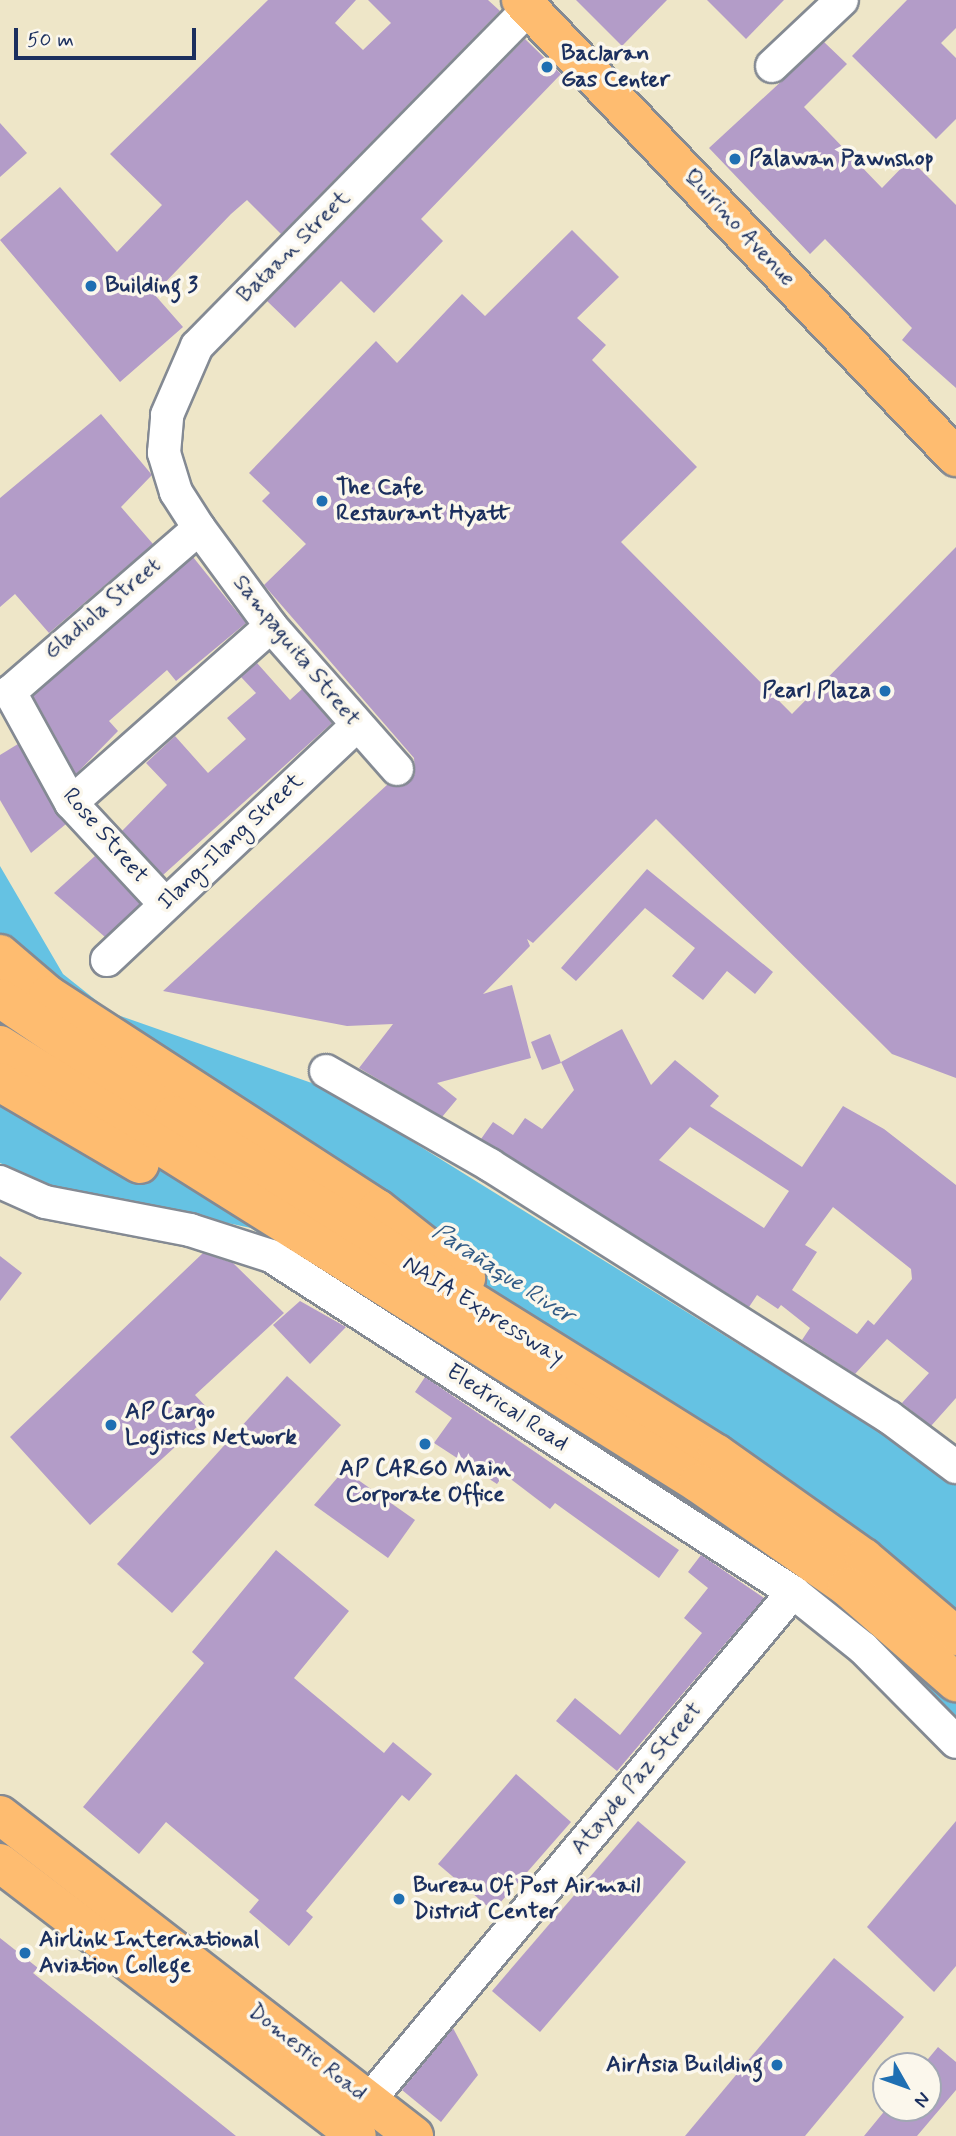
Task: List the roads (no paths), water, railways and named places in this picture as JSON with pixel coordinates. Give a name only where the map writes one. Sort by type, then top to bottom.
[{"type":"main road","name":"Quirino Avenue","points":[[525,4],[953,446]]},
{"type":"main road","points":[[0,954],[48,995],[427,1244],[537,1345]]},
{"type":"main road","name":"NAIA Expressway","points":[[0,998],[537,1345],[717,1454],[864,1558],[956,1636]]},
{"type":"main road","name":"NAIA Expressway","points":[[0,1045],[273,1221],[698,1483],[847,1587],[956,1682]]},
{"type":"main road","points":[[0,1082],[167,1179],[273,1221]]},
{"type":"main road","name":"Domestic Road","points":[[0,1815],[357,2121]]},
{"type":"main road","name":"Domestic Road","points":[[0,1863],[357,2121],[414,2136]]},
{"type":"street","points":[[772,66],[842,0]]},
{"type":"street","name":"Bataan Street","points":[[199,528],[176,492],[164,453],[167,415],[197,346],[525,4]]},
{"type":"street","name":"Sampaguita Street","points":[[199,528],[271,626],[356,726],[397,769]]},
{"type":"street","name":"Gladiola Street","points":[[10,692],[199,528]]},
{"type":"street","points":[[71,803],[271,626]]},
{"type":"street","name":"Rose Street","points":[[10,692],[71,803],[165,904]]},
{"type":"street","name":"Ilang-Ilang Street","points":[[107,960],[356,726]]},
{"type":"street","points":[[326,1071],[501,1172],[950,1451]]},
{"type":"street","name":"Electrical Road","points":[[0,1182],[45,1202],[190,1230],[271,1256],[793,1592],[863,1648],[956,1742]]},
{"type":"street","name":"Atayde Paz Street","points":[[357,2121],[793,1592]]},
{"type":"water","name":"Parañaque River","points":[[0,866],[63,974],[112,1013],[326,1088],[938,1468],[956,1485],[956,1724],[251,1228],[49,1185],[0,1163]]},
{"type":"place","name":"Baclaran Gas Center","points":[[547,67]]},
{"type":"place","name":"Palawan Pawnshop","points":[[735,159]]},
{"type":"place","name":"Building 3","points":[[91,286]]},
{"type":"place","name":"The Cafe Restaurant Hyatt","points":[[322,501]]},
{"type":"place","name":"Pearl Plaza","points":[[885,691]]},
{"type":"place","name":"AP Cargo Logistics Network","points":[[111,1425]]},
{"type":"place","name":"AP CARGO Main Corporate Office","points":[[425,1444]]},
{"type":"place","name":"Bureau Of Post Airmail District Center","points":[[399,1899]]},
{"type":"place","name":"Airlink International Aviation College","points":[[25,1953]]},
{"type":"place","name":"AirAsia Building","points":[[777,2065]]}]
